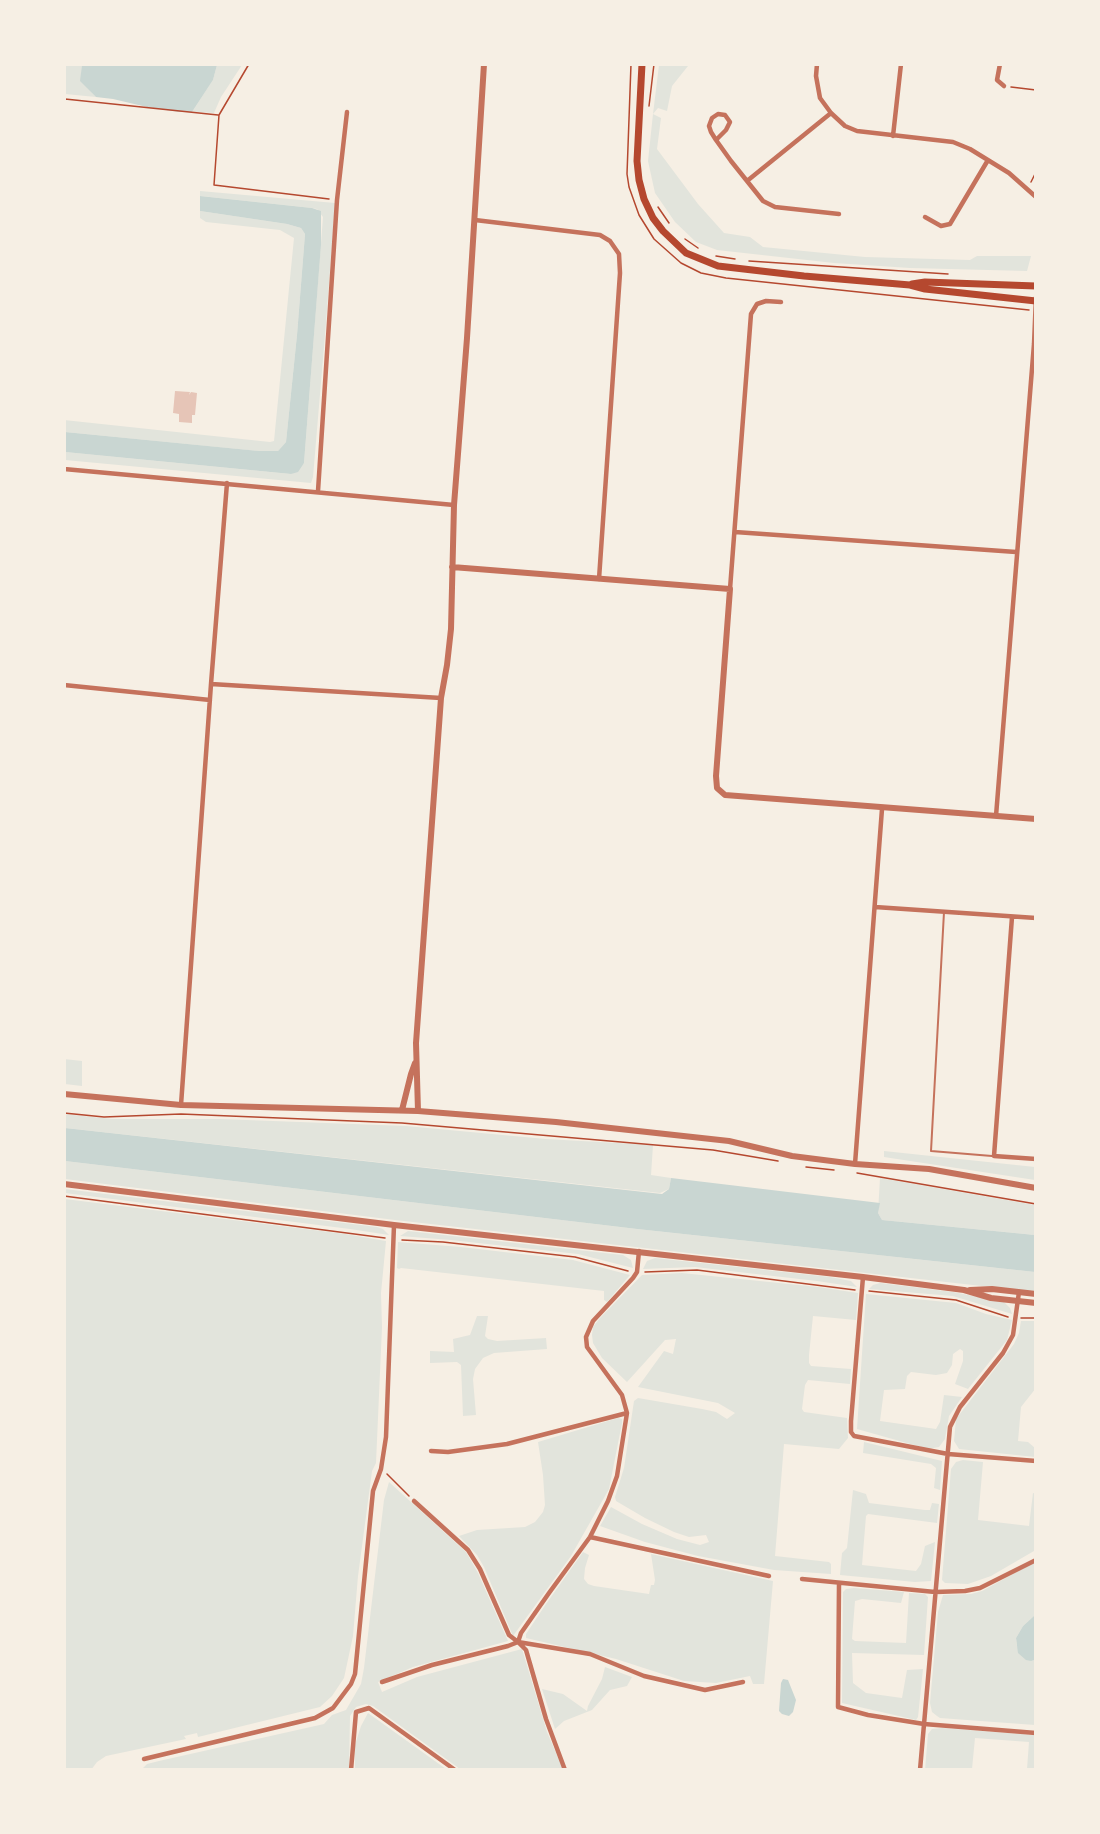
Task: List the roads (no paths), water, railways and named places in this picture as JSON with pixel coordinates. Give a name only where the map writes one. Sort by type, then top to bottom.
[{"type":"main road","points":[[642,64],[637,161],[644,199],[653,218],[675,243],[697,259],[718,266],[1035,299]]},
{"type":"main road","points":[[910,285],[925,282],[1035,286]]},
{"type":"street","points":[[402,1110],[415,1062],[441,698],[450,638],[454,505],[484,64]]},
{"type":"street","points":[[817,64],[816,76],[820,98],[845,126],[857,131],[953,142],[970,149],[1009,172],[1035,197]]},
{"type":"street","points":[[893,136],[901,64]]},
{"type":"street","points":[[1000,64],[997,80],[1004,86]]},
{"type":"street","points":[[318,491],[337,200],[347,112]]},
{"type":"street","points":[[747,181],[831,113]]},
{"type":"street","points":[[716,140],[730,122],[725,115],[718,114],[712,118],[709,126],[716,140],[763,201],[775,207],[839,214]]},
{"type":"street","points":[[925,217],[941,226],[950,224],[988,160]]},
{"type":"street","points":[[475,220],[600,235],[610,241],[619,254],[620,273],[599,579]]},
{"type":"street","points":[[996,816],[1034,344],[1035,299]]},
{"type":"street","points":[[781,302],[766,301],[757,304],[751,314],[716,776],[718,792],[730,796],[882,809],[1035,819]]},
{"type":"street","points":[[64,469],[454,505]]},
{"type":"street","points":[[181,1105],[227,483]]},
{"type":"street","points":[[735,532],[1016,552]]},
{"type":"street","points":[[452,567],[730,589]]},
{"type":"street","points":[[211,684],[441,698]]},
{"type":"street","points":[[64,685],[210,700]]},
{"type":"street","points":[[855,1164],[882,809]]},
{"type":"street","points":[[875,907],[1035,918]]},
{"type":"street","points":[[1012,917],[994,1156],[1035,1159]]},
{"type":"street","points":[[415,1062],[418,1073],[418,1111]]},
{"type":"street","points":[[64,1094],[181,1105],[402,1110],[556,1122],[729,1141],[792,1156],[855,1164],[929,1168],[1035,1188]]},
{"type":"street","points":[[64,1184],[394,1225],[863,1277],[964,1290],[991,1298],[1035,1303]]},
{"type":"street","points":[[144,1758],[315,1719],[333,1708],[343,1696],[355,1674],[374,1491],[381,1469],[386,1437],[394,1225]]},
{"type":"street","points":[[518,1642],[521,1633],[590,1537],[608,1501],[617,1476],[627,1413],[622,1395],[587,1347],[586,1338],[593,1321],[628,1285],[637,1272],[639,1251]]},
{"type":"street","points":[[863,1277],[851,1432],[854,1436],[948,1454],[1035,1461]]},
{"type":"street","points":[[964,1290],[992,1289],[1035,1294]]},
{"type":"street","points":[[920,1770],[950,1427],[954,1415],[1009,1343],[1017,1318],[1019,1292]]},
{"type":"street","points":[[431,1451],[448,1452],[507,1444],[627,1413]]},
{"type":"street","points":[[414,1501],[468,1550],[480,1569],[509,1635],[526,1650],[546,1719],[565,1770]]},
{"type":"street","points":[[590,1537],[770,1576]]},
{"type":"street","points":[[802,1579],[935,1592],[981,1588],[1035,1560]]},
{"type":"street","points":[[839,1583],[838,1707],[867,1715],[924,1724],[1035,1733]]},
{"type":"street","points":[[382,1682],[432,1665],[518,1642],[590,1654],[644,1676],[705,1690],[744,1682]]},
{"type":"street","points":[[351,1770],[356,1712],[364,1708],[369,1708],[455,1770]]},
{"type":"lane","points":[[944,912],[932,1151],[994,1156]]}]
